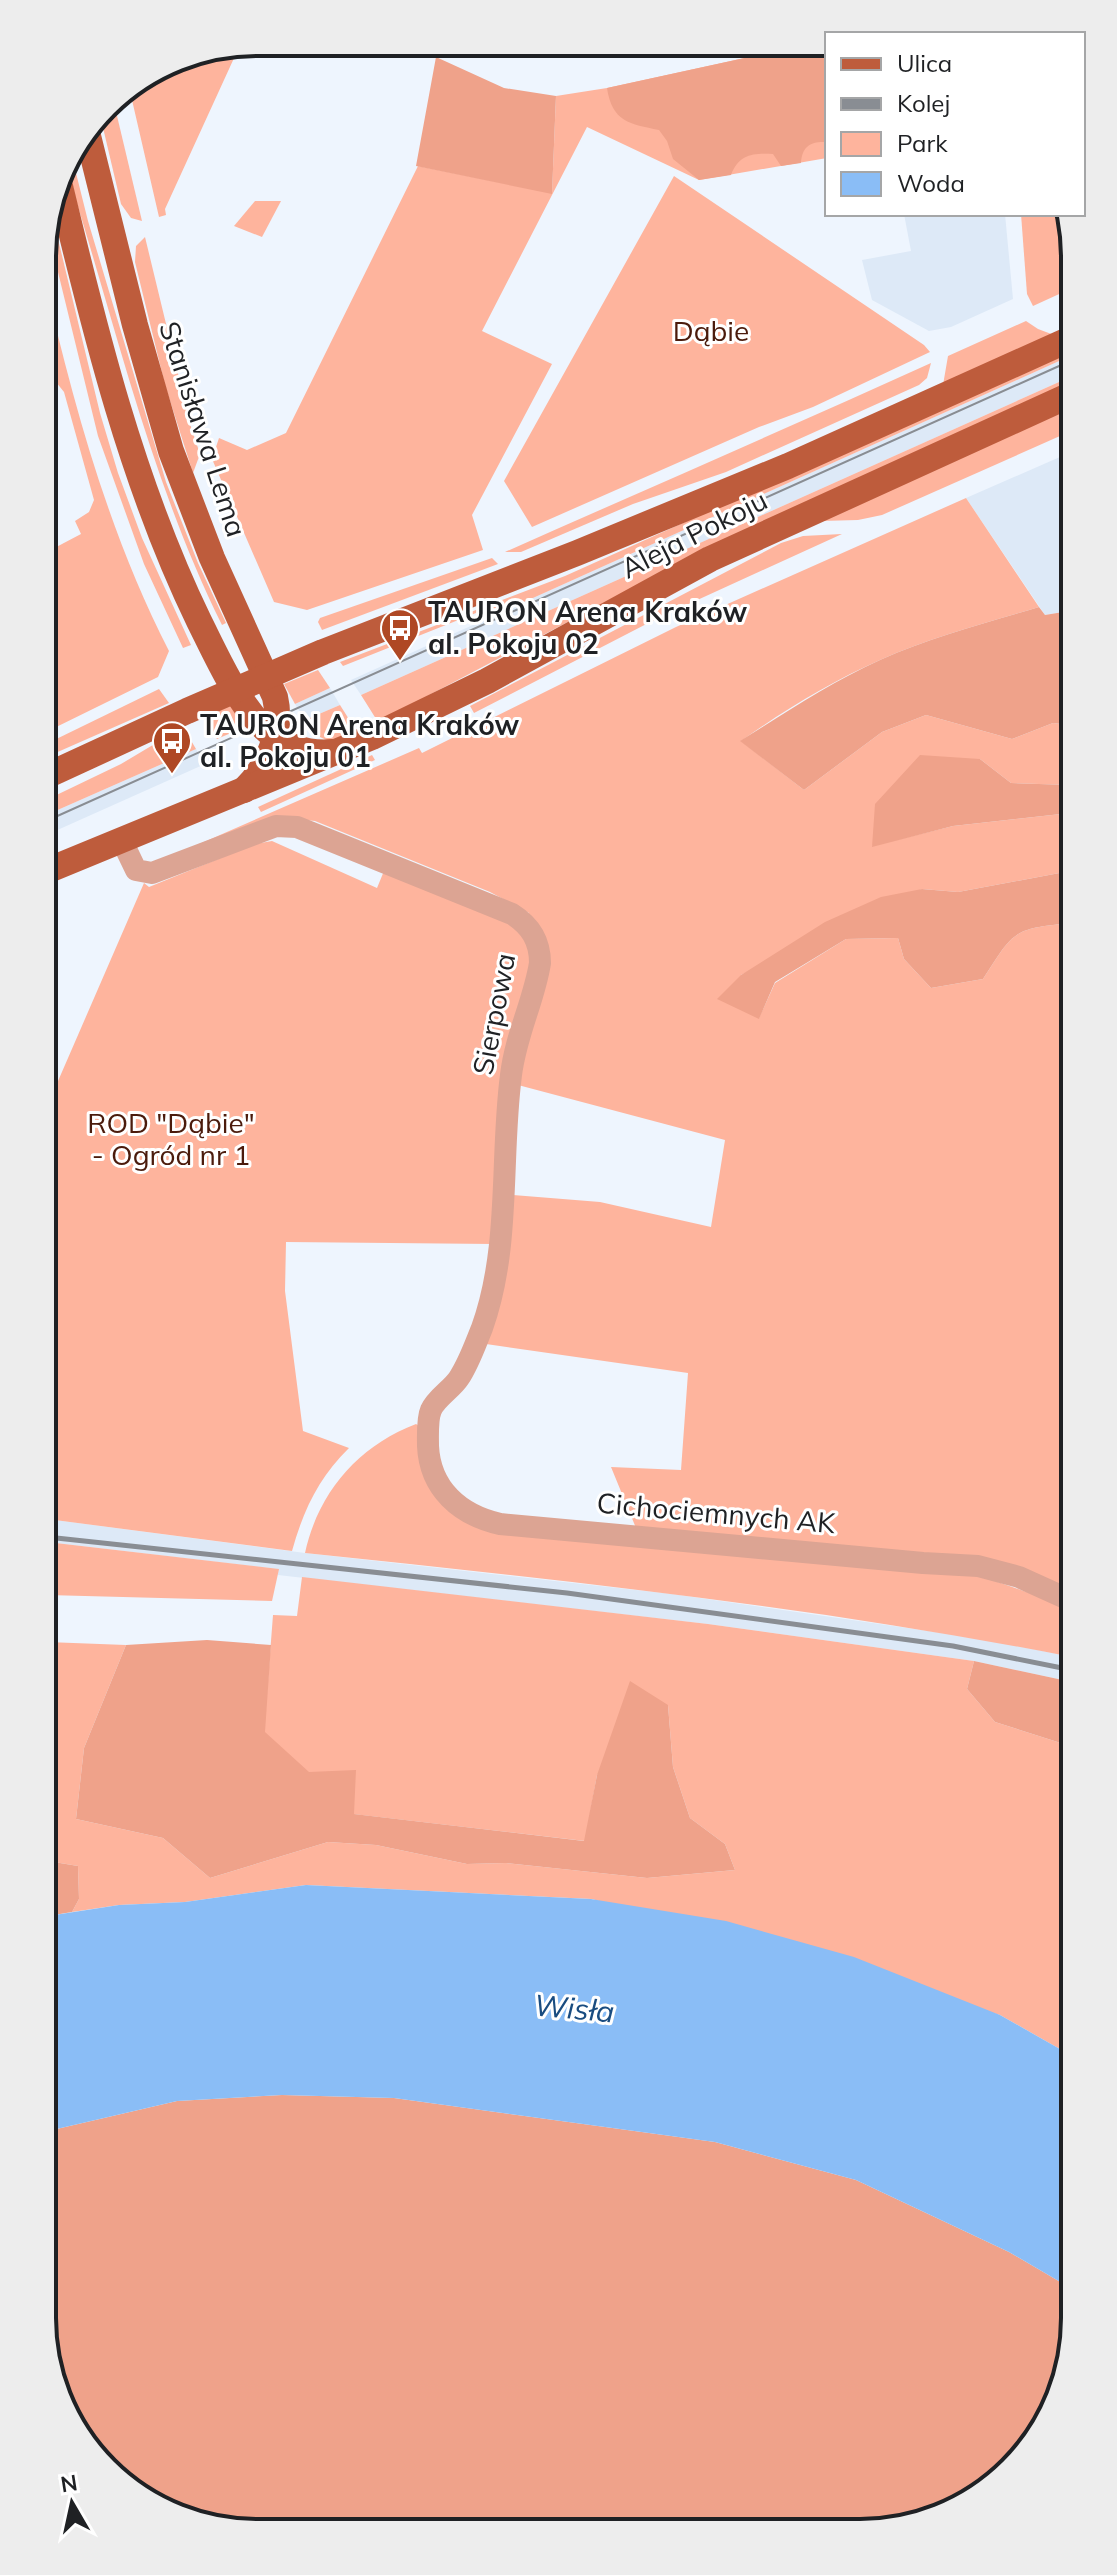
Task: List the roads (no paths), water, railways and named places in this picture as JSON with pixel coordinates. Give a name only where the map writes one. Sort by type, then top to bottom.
[{"type":"main road","name":"Stanisława Lema","points":[[90,145],[135,325],[171,451],[212,558],[268,676],[277,706],[276,737]]},
{"type":"main road","points":[[64,202],[113,390],[140,478],[178,577],[235,690],[260,725],[292,746],[312,753],[348,749]]},
{"type":"main road","name":"Aleja Pokoju","points":[[56,771],[268,676],[746,483],[1061,343]]},
{"type":"main road","name":"Aleja Pokoju","points":[[56,867],[348,749],[487,681],[733,548],[1061,399]]},
{"type":"main road","points":[[242,792],[266,761],[276,737]]},
{"type":"main road","points":[[56,856],[73,860]]},
{"type":"street","name":"Sierpowa","points":[[122,841],[136,870],[152,873],[276,826],[290,825],[512,914],[535,936],[540,963],[517,1038],[511,1074],[500,1246],[489,1304],[478,1338],[458,1379],[431,1409]]},
{"type":"street","name":"Cichociemnych AK","points":[[431,1409],[428,1445],[434,1475],[443,1491],[457,1505],[488,1521],[908,1562],[978,1566],[1019,1577],[1061,1596]]},
{"type":"water","name":"Wisła","points":[[306,1885],[591,1899],[726,1921],[854,1957],[1000,2015],[1061,2050],[1061,2282],[1009,2252],[856,2180],[715,2142],[394,2098],[282,2095],[177,2101],[56,2129],[56,1915],[119,1905],[185,1902]]},
{"type":"tram line","points":[[56,817],[1061,365]]},
{"type":"railway","points":[[56,1538],[567,1593],[953,1646],[1061,1668]]},
{"type":"place","name":"TAURON Arena Kraków al. Pokoju 02","points":[[400,662]]},
{"type":"place","name":"TAURON Arena Kraków al. Pokoju 01","points":[[172,775]]},
{"type":"park label","name":"Dąbie","points":[[711,331]]},
{"type":"park label","name":"ROD \"Dąbie\" - Ogród nr 1","points":[[171,1139]]}]
